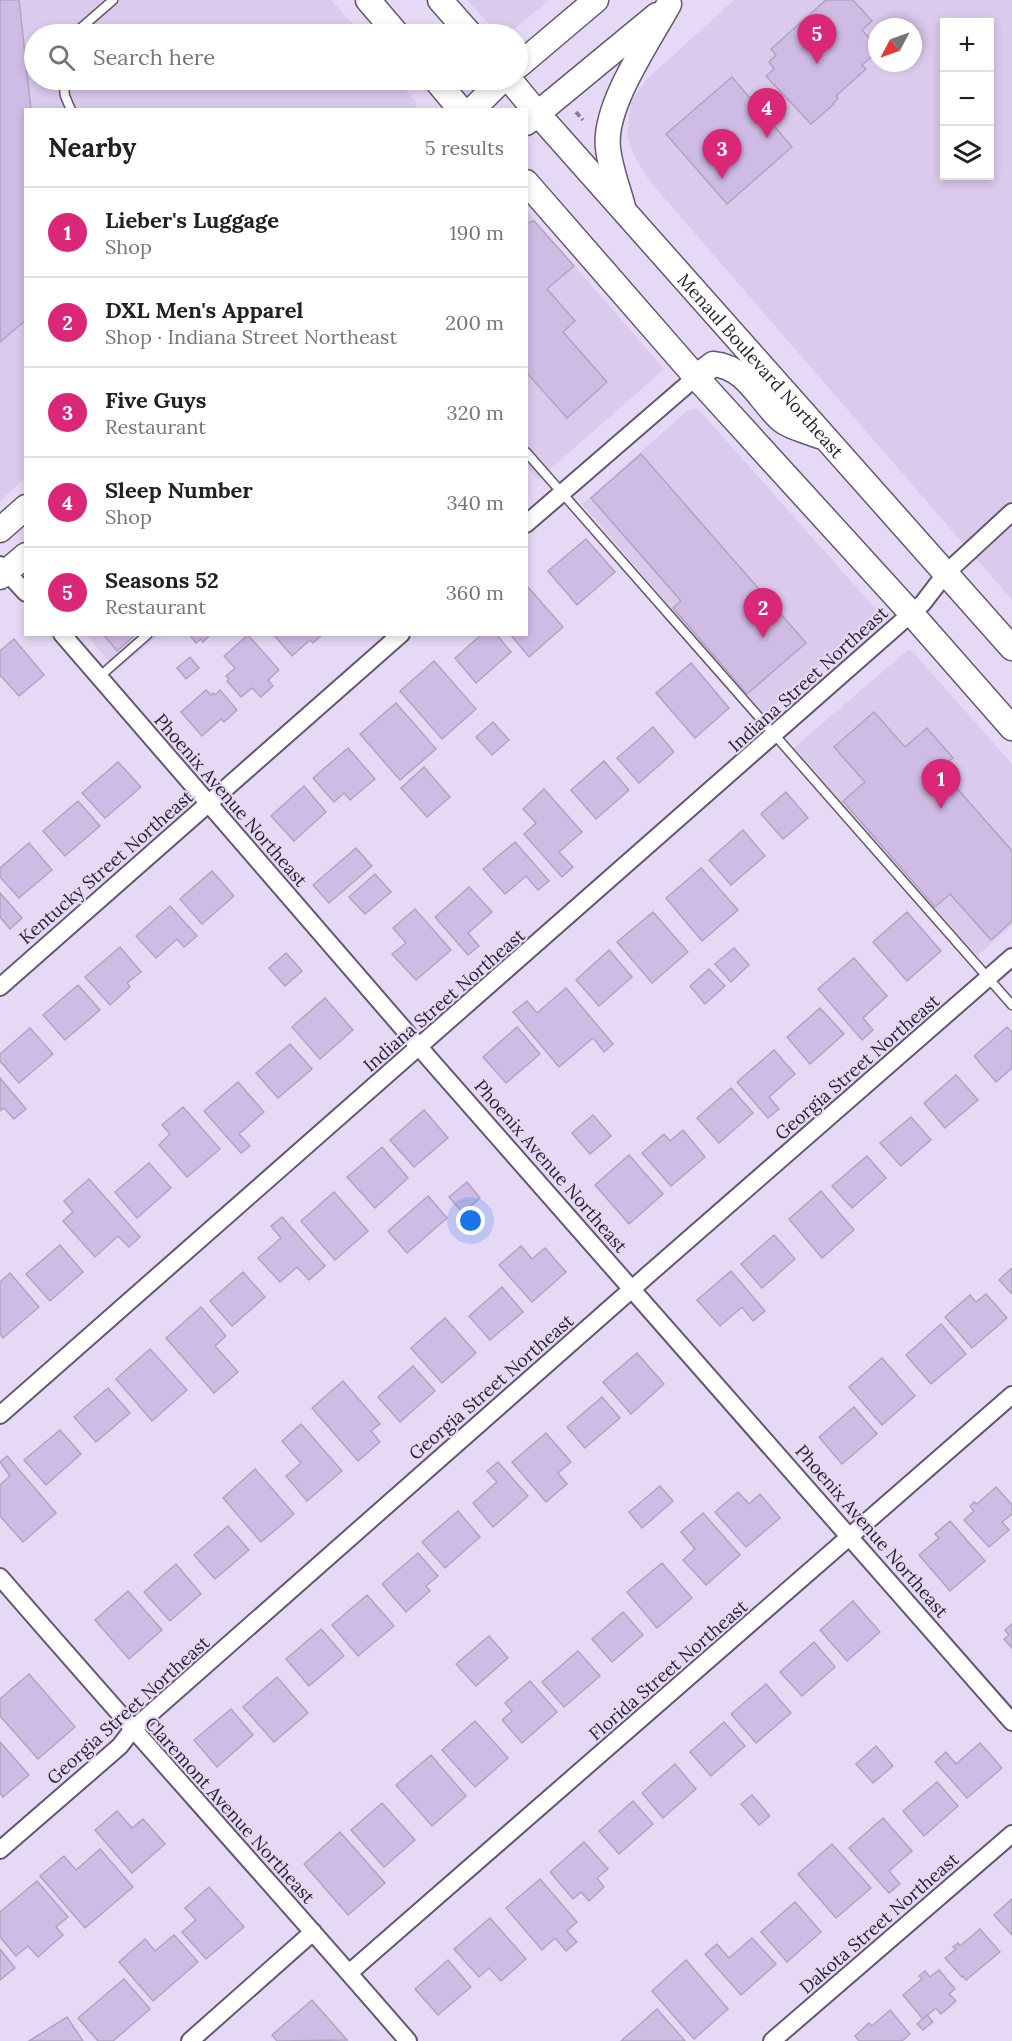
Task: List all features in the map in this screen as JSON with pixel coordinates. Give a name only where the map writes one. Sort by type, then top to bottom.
[{"type":"main road","points":[[368,0],[389,24]]},
{"type":"main road","points":[[440,0],[461,24]]},
{"type":"main road","points":[[528,58],[596,0]]},
{"type":"main road","points":[[532,118],[672,2]]},
{"type":"main road","points":[[624,210],[608,149],[608,128],[621,93],[672,2]]},
{"type":"main road","points":[[445,90],[460,108]]},
{"type":"main road","points":[[474,108],[492,90]]},
{"type":"main road","name":"Menaul Boulevard Northeast","points":[[516,90],[526,108]]},
{"type":"main road","name":"Menaul Boulevard Northeast","points":[[532,118],[624,210],[1012,648]]},
{"type":"main road","points":[[528,184],[696,377],[911,613],[1012,729]]},
{"type":"main road","points":[[696,377],[713,364],[725,365],[740,374],[782,420],[824,438]]},
{"type":"main road","points":[[0,530],[24,509]]},
{"type":"main road","points":[[2,571],[24,556]]},
{"type":"street","points":[[528,522],[696,377]]},
{"type":"street","name":"Indiana Street Northeast","points":[[0,1415],[774,736],[911,613],[931,594],[946,573],[1012,512]]},
{"type":"street","points":[[2,571],[24,591]]},
{"type":"street","name":"Phoenix Avenue Northeast","points":[[64,636],[420,1047],[1012,1722]]},
{"type":"street","name":"Kentucky Street Northeast","points":[[0,987],[398,636]]},
{"type":"street","name":"Georgia Street Northeast","points":[[0,1850],[120,1746],[132,1730],[1012,957]]},
{"type":"street","name":"Florida Street Northeast","points":[[349,1973],[1012,1395]]},
{"type":"street","name":"Claremont Avenue Northeast","points":[[0,1577],[132,1730],[408,2041]]},
{"type":"street","name":"Dakota Street Northeast","points":[[772,2041],[1012,1834]]},
{"type":"street","points":[[190,2041],[313,1932]]},
{"type":"lane","points":[[85,24],[113,0]]},
{"type":"lane","points":[[64,90],[69,108]]},
{"type":"lane","points":[[528,454],[1012,1005]]},
{"type":"lane","points":[[99,677],[146,636]]},
{"type":"path","points":[[576,112],[583,120]]},
{"type":"shaded area","points":[[0,0],[331,0],[353,24],[24,24],[24,90],[406,90],[416,103],[417,108],[24,108],[24,479],[0,501]]},
{"type":"shaded area","points":[[467,0],[549,0],[520,24],[489,24]]},
{"type":"shaded area","points":[[734,0],[1012,0],[1012,600],[648,179],[634,155],[627,135],[631,102],[646,80]]},
{"type":"shaded area","points":[[528,212],[664,369],[538,480],[528,468]]},
{"type":"shaded area","points":[[698,409],[877,613],[875,618],[762,716],[582,504],[687,411]]},
{"type":"shaded area","points":[[87,636],[158,636],[117,670]]},
{"type":"shaded area","points":[[908,650],[913,652],[1012,764],[1012,925],[977,956],[794,748]]},
{"type":"building","points":[[0,0],[19,0],[24,46],[24,90],[29,90],[31,108],[24,108],[24,322],[0,342]]},
{"type":"building","points":[[826,0],[853,0],[869,18],[868,25],[862,30],[868,37],[868,60],[862,65],[866,69],[836,96],[838,98],[834,104],[811,124],[766,76],[774,69],[769,62],[776,55],[771,49]]},
{"type":"building","points":[[732,77],[792,147],[727,204],[666,134]]},
{"type":"building","points":[[534,221],[574,266],[547,289],[575,321],[563,332],[607,382],[567,418],[528,374],[528,222]]},
{"type":"building","points":[[641,454],[806,643],[747,694],[673,608],[681,601],[591,498]]},
{"type":"building","points":[[586,539],[615,572],[577,605],[548,571]]},
{"type":"building","points":[[528,587],[563,627],[529,657],[512,636],[528,636]]},
{"type":"building","points":[[105,636],[134,636],[117,651]]},
{"type":"building","points":[[191,636],[209,636],[203,642],[201,639],[196,643]]},
{"type":"building","points":[[249,636],[279,670],[268,680],[273,686],[261,697],[252,688],[241,697],[227,681],[229,679],[226,676],[235,668],[224,656]]},
{"type":"building","points":[[275,636],[321,636],[313,643],[310,640],[292,656]]},
{"type":"building","points":[[480,636],[498,636],[511,652],[476,683],[455,658]]},
{"type":"building","points":[[14,639],[44,675],[19,696],[0,677],[0,651]]},
{"type":"building","points":[[190,657],[199,668],[186,679],[177,668]]},
{"type":"building","points":[[434,661],[476,709],[442,739],[400,691]]},
{"type":"building","points":[[691,663],[729,708],[695,738],[656,693]]},
{"type":"building","points":[[206,690],[211,695],[213,693],[215,695],[220,690],[237,710],[224,722],[221,719],[202,736],[181,712]]},
{"type":"building","points":[[396,703],[436,749],[400,780],[360,734]]},
{"type":"building","points":[[874,712],[905,747],[927,728],[953,758],[940,769],[1012,851],[1012,921],[991,940],[950,894],[935,907],[843,801],[865,782],[834,747]]},
{"type":"building","points":[[493,722],[509,740],[492,755],[476,737]]},
{"type":"building","points":[[653,727],[674,752],[639,783],[617,758]]},
{"type":"building","points":[[348,748],[375,779],[350,800],[344,793],[334,802],[313,778]]},
{"type":"building","points":[[604,761],[629,790],[596,819],[571,790]]},
{"type":"building","points":[[118,762],[141,787],[105,818],[82,793]]},
{"type":"building","points":[[424,767],[450,797],[427,817],[401,788]]},
{"type":"building","points":[[304,786],[326,812],[294,841],[271,816]]},
{"type":"building","points":[[544,789],[582,832],[559,852],[573,867],[562,877],[524,834],[536,823],[523,809]]},
{"type":"building","points":[[786,792],[808,818],[783,839],[761,814]]},
{"type":"building","points":[[78,801],[100,826],[65,856],[43,831]]},
{"type":"building","points":[[743,830],[765,856],[731,885],[709,860]]},
{"type":"building","points":[[515,842],[549,881],[538,890],[526,876],[505,894],[483,869]]},
{"type":"building","points":[[29,843],[52,870],[19,898],[0,877],[0,868]]},
{"type":"building","points":[[356,848],[372,866],[329,903],[313,885]]},
{"type":"building","points":[[701,868],[738,910],[702,941],[666,898]]},
{"type":"building","points":[[212,871],[234,896],[202,924],[180,899]]},
{"type":"building","points":[[375,874],[391,892],[365,914],[349,897]]},
{"type":"building","points":[[469,887],[492,912],[468,933],[479,946],[468,955],[435,917]]},
{"type":"building","points":[[0,893],[22,918],[10,929],[0,917]]},
{"type":"building","points":[[170,906],[197,936],[184,947],[177,939],[156,958],[136,936]]},
{"type":"building","points":[[415,909],[451,950],[416,980],[392,954],[406,943],[393,928]]},
{"type":"building","points":[[653,912],[688,952],[652,983],[617,942]]},
{"type":"building","points":[[907,912],[941,951],[907,981],[873,942]]},
{"type":"building","points":[[120,947],[141,972],[127,983],[130,987],[110,1005],[85,977]]},
{"type":"building","points":[[734,948],[749,965],[731,982],[715,964]]},
{"type":"building","points":[[609,950],[632,977],[599,1006],[576,980]]},
{"type":"building","points":[[286,953],[302,971],[285,986],[269,968]]},
{"type":"building","points":[[854,958],[887,996],[863,1018],[873,1030],[862,1040],[818,989]]},
{"type":"building","points":[[709,969],[725,986],[705,1004],[690,986]]},
{"type":"building","points":[[78,985],[100,1010],[65,1040],[43,1015]]},
{"type":"building","points":[[566,988],[613,1044],[604,1052],[593,1038],[559,1067],[513,1012],[527,1001],[537,1013]]},
{"type":"building","points":[[325,998],[353,1030],[320,1059],[292,1027]]},
{"type":"building","points":[[820,1008],[844,1034],[810,1064],[787,1037]]},
{"type":"building","points":[[517,1027],[540,1054],[506,1083],[483,1057]]},
{"type":"building","points":[[1007,1027],[1012,1032],[1012,1068],[996,1082],[974,1056]]},
{"type":"building","points":[[30,1028],[53,1054],[19,1083],[0,1061],[0,1054]]},
{"type":"building","points":[[290,1044],[312,1069],[278,1098],[256,1073]]},
{"type":"building","points":[[774,1050],[795,1074],[769,1097],[779,1109],[768,1118],[737,1082]]},
{"type":"building","points":[[956,1075],[978,1100],[945,1128],[924,1103]]},
{"type":"building","points":[[0,1078],[26,1109],[14,1119],[4,1108],[0,1111]]},
{"type":"building","points":[[238,1082],[264,1112],[239,1134],[250,1146],[241,1153],[204,1111]]},
{"type":"building","points":[[731,1088],[753,1113],[719,1143],[697,1118]]},
{"type":"building","points":[[183,1107],[220,1149],[187,1177],[159,1145],[170,1134],[162,1125]]},
{"type":"building","points":[[424,1110],[448,1138],[414,1167],[390,1140]]},
{"type":"building","points":[[593,1115],[611,1136],[590,1154],[572,1133]]},
{"type":"building","points":[[911,1117],[931,1140],[901,1166],[880,1143]]},
{"type":"building","points":[[683,1130],[705,1157],[671,1186],[642,1153],[664,1134],[670,1141]]},
{"type":"building","points":[[382,1147],[408,1178],[375,1208],[347,1177]]},
{"type":"building","points":[[629,1155],[663,1194],[629,1224],[595,1185]]},
{"type":"building","points":[[867,1156],[886,1178],[852,1208],[832,1186]]},
{"type":"building","points":[[149,1163],[171,1188],[137,1218],[115,1192]]},
{"type":"building","points":[[89,1179],[140,1237],[129,1247],[118,1236],[95,1257],[63,1221],[73,1212],[64,1201]]},
{"type":"building","points":[[467,1182],[480,1198],[463,1213],[449,1197]]},
{"type":"building","points":[[821,1191],[854,1230],[822,1258],[789,1219]]},
{"type":"building","points":[[334,1192],[368,1231],[335,1260],[301,1221]]},
{"type":"building","points":[[428,1196],[447,1218],[407,1253],[388,1231]]},
{"type":"building","points":[[282,1217],[325,1266],[309,1280],[297,1267],[280,1282],[258,1258],[281,1238],[271,1226]]},
{"type":"building","points":[[774,1235],[795,1259],[762,1288],[741,1264]]},
{"type":"building","points":[[60,1245],[83,1272],[50,1301],[26,1274]]},
{"type":"building","points":[[521,1246],[532,1259],[545,1248],[566,1272],[532,1302],[499,1265]]},
{"type":"building","points":[[1012,1268],[1012,1294],[999,1280]]},
{"type":"building","points":[[731,1271],[765,1311],[753,1321],[742,1307],[720,1326],[697,1300]]},
{"type":"building","points":[[243,1272],[265,1297],[232,1326],[210,1301]]},
{"type":"building","points":[[10,1273],[39,1307],[3,1338],[0,1334],[0,1282]]},
{"type":"building","points":[[502,1287],[523,1312],[490,1340],[469,1316]]},
{"type":"building","points":[[986,1294],[1007,1318],[972,1348],[945,1317],[970,1295],[976,1302]]},
{"type":"building","points":[[201,1307],[226,1336],[215,1346],[238,1372],[214,1393],[166,1338]]},
{"type":"building","points":[[445,1318],[476,1353],[442,1383],[411,1348]]},
{"type":"building","points":[[941,1324],[966,1354],[931,1384],[906,1355]]},
{"type":"building","points":[[150,1349],[187,1390],[152,1421],[116,1379]]},
{"type":"building","points":[[637,1353],[664,1384],[631,1414],[603,1382]]},
{"type":"building","points":[[882,1358],[915,1396],[882,1425],[849,1387]]},
{"type":"building","points":[[413,1366],[435,1391],[400,1422],[378,1397]]},
{"type":"building","points":[[343,1381],[380,1424],[371,1431],[380,1442],[358,1461],[312,1408]]},
{"type":"building","points":[[108,1388],[130,1413],[96,1442],[74,1417]]},
{"type":"building","points":[[602,1397],[620,1418],[585,1448],[567,1427]]},
{"type":"building","points":[[854,1407],[877,1434],[842,1464],[819,1437]]},
{"type":"building","points":[[301,1424],[342,1471],[307,1501],[286,1476],[301,1463],[282,1441]]},
{"type":"building","points":[[60,1430],[81,1454],[46,1485],[24,1460]]},
{"type":"building","points":[[546,1433],[571,1462],[558,1473],[567,1484],[546,1502],[512,1462]]},
{"type":"building","points":[[7,1456],[56,1513],[23,1542],[0,1516],[0,1485],[10,1476],[0,1462]]},
{"type":"building","points":[[498,1462],[528,1496],[493,1527],[473,1503],[497,1482],[487,1471]]},
{"type":"building","points":[[255,1469],[294,1514],[261,1542],[223,1498]]},
{"type":"building","points":[[660,1486],[673,1501],[642,1528],[629,1512]]},
{"type":"building","points":[[996,1487],[1012,1505],[1012,1514],[1002,1522],[1009,1530],[989,1547],[964,1520],[974,1511],[970,1506],[974,1502],[977,1504]]},
{"type":"building","points":[[738,1492],[749,1504],[760,1494],[780,1518],[746,1547],[715,1512]]},
{"type":"building","points":[[458,1511],[480,1537],[445,1568],[422,1542]]},
{"type":"building","points":[[703,1513],[740,1555],[706,1585],[683,1560],[695,1549],[681,1532]]},
{"type":"building","points":[[950,1521],[985,1561],[950,1591],[919,1555],[939,1538],[935,1534]]},
{"type":"building","points":[[228,1526],[249,1550],[215,1579],[194,1555]]},
{"type":"building","points":[[418,1553],[438,1576],[426,1586],[430,1591],[406,1612],[382,1584]]},
{"type":"building","points":[[662,1563],[692,1598],[657,1628],[627,1592]]},
{"type":"building","points":[[176,1564],[201,1594],[170,1621],[144,1592]]},
{"type":"building","points":[[128,1591],[162,1630],[129,1659],[95,1620]]},
{"type":"building","points":[[367,1595],[394,1626],[358,1656],[332,1625]]},
{"type":"building","points":[[853,1601],[880,1632],[847,1661],[820,1630]]},
{"type":"building","points":[[623,1612],[643,1635],[612,1662],[592,1639]]},
{"type":"building","points":[[1012,1624],[1012,1648],[1004,1639],[1009,1635],[1005,1630]]},
{"type":"building","points":[[321,1629],[344,1656],[309,1686],[286,1659]]},
{"type":"building","points":[[489,1636],[508,1658],[476,1686],[456,1664]]},
{"type":"building","points":[[814,1642],[835,1667],[802,1696],[780,1672]]},
{"type":"building","points":[[578,1651],[600,1676],[564,1707],[542,1682]]},
{"type":"building","points":[[29,1674],[75,1727],[38,1759],[0,1716],[0,1699]]},
{"type":"building","points":[[277,1677],[308,1713],[274,1742],[243,1707]]},
{"type":"building","points":[[530,1681],[557,1712],[522,1743],[502,1720],[512,1711],[505,1703]]},
{"type":"building","points":[[766,1684],[791,1713],[756,1743],[731,1714]]},
{"type":"building","points":[[231,1709],[253,1735],[217,1767],[194,1740]]},
{"type":"building","points":[[475,1721],[508,1758],[475,1787],[442,1750]]},
{"type":"building","points":[[724,1722],[745,1746],[711,1776],[690,1752]]},
{"type":"building","points":[[0,1742],[29,1775],[3,1797],[0,1793]]},
{"type":"building","points":[[980,1743],[1002,1768],[967,1798],[935,1762],[946,1752],[956,1764]]},
{"type":"building","points":[[876,1746],[893,1766],[873,1783],[856,1764]]},
{"type":"building","points":[[431,1755],[466,1796],[432,1826],[396,1785]]},
{"type":"building","points":[[675,1764],[696,1789],[663,1818],[642,1793]]},
{"type":"building","points":[[937,1782],[958,1806],[924,1836],[903,1811]]},
{"type":"building","points":[[752,1795],[770,1816],[759,1825],[741,1804]]},
{"type":"building","points":[[633,1801],[653,1824],[619,1854],[599,1831]]},
{"type":"building","points":[[382,1803],[415,1840],[384,1867],[351,1830]]},
{"type":"building","points":[[117,1811],[132,1828],[143,1819],[165,1844],[132,1873],[95,1830]]},
{"type":"building","points":[[883,1818],[912,1851],[889,1871],[900,1884],[889,1893],[849,1848]]},
{"type":"building","points":[[340,1832],[385,1883],[348,1915],[304,1864]]},
{"type":"building","points":[[584,1842],[608,1869],[597,1878],[604,1887],[589,1901],[581,1892],[573,1899],[550,1872]]},
{"type":"building","points":[[832,1844],[871,1888],[836,1918],[798,1874]]},
{"type":"building","points":[[100,1849],[133,1887],[85,1928],[40,1876],[64,1856],[76,1870]]},
{"type":"building","points":[[540,1879],[577,1922],[567,1931],[577,1942],[566,1951],[555,1938],[542,1950],[506,1908]]},
{"type":"building","points":[[37,1881],[68,1917],[56,1927],[63,1935],[38,1957],[28,1946],[16,1956],[0,1937],[0,1912]]},
{"type":"building","points":[[209,1887],[244,1927],[206,1959],[182,1932],[196,1920],[185,1908]]},
{"type":"building","points":[[1012,1899],[1012,1935],[994,1915]]},
{"type":"building","points":[[795,1902],[821,1932],[787,1962],[761,1932]]},
{"type":"building","points":[[490,1918],[526,1959],[501,1981],[489,1968],[479,1977],[454,1949]]},
{"type":"building","points":[[980,1929],[1000,1952],[966,1980],[945,1958],[956,1949],[953,1947],[958,1943],[960,1946]]},
{"type":"building","points":[[174,1935],[198,1962],[153,2001],[119,1962],[145,1939],[155,1951]]},
{"type":"building","points":[[752,1938],[776,1964],[741,1995],[705,1954],[717,1944],[729,1958]]},
{"type":"building","points":[[0,1949],[15,1968],[0,1980]]},
{"type":"building","points":[[448,1960],[471,1987],[438,2015],[415,1989]]},
{"type":"building","points":[[686,1960],[728,2009],[694,2039],[652,1991]]},
{"type":"building","points":[[939,1970],[955,1989],[949,1994],[956,2001],[941,2014],[936,2008],[923,2019],[903,1995],[922,1979],[919,1976],[925,1971],[930,1977]]},
{"type":"building","points":[[124,1979],[150,2009],[113,2041],[98,2041],[78,2018]]},
{"type":"building","points":[[312,2000],[347,2040],[277,2041],[272,2035]]},
{"type":"building","points":[[657,2009],[685,2041],[621,2041]]},
{"type":"building","points":[[890,2010],[910,2034],[902,2041],[859,2041],[855,2036],[869,2023],[872,2026]]},
{"type":"building","points":[[927,2015],[933,2022],[923,2030],[917,2024]]},
{"type":"building","points":[[67,2017],[83,2041],[29,2041]]},
{"type":"place","name":"Seasons 52","points":[[817,64]]},
{"type":"place","name":"Sleep Number","points":[[767,138]]},
{"type":"place","name":"Five Guys","points":[[722,179]]},
{"type":"place","name":"DXL Men's Apparel","points":[[763,638]]},
{"type":"place","name":"Lieber's Luggage","points":[[941,809]]}]
